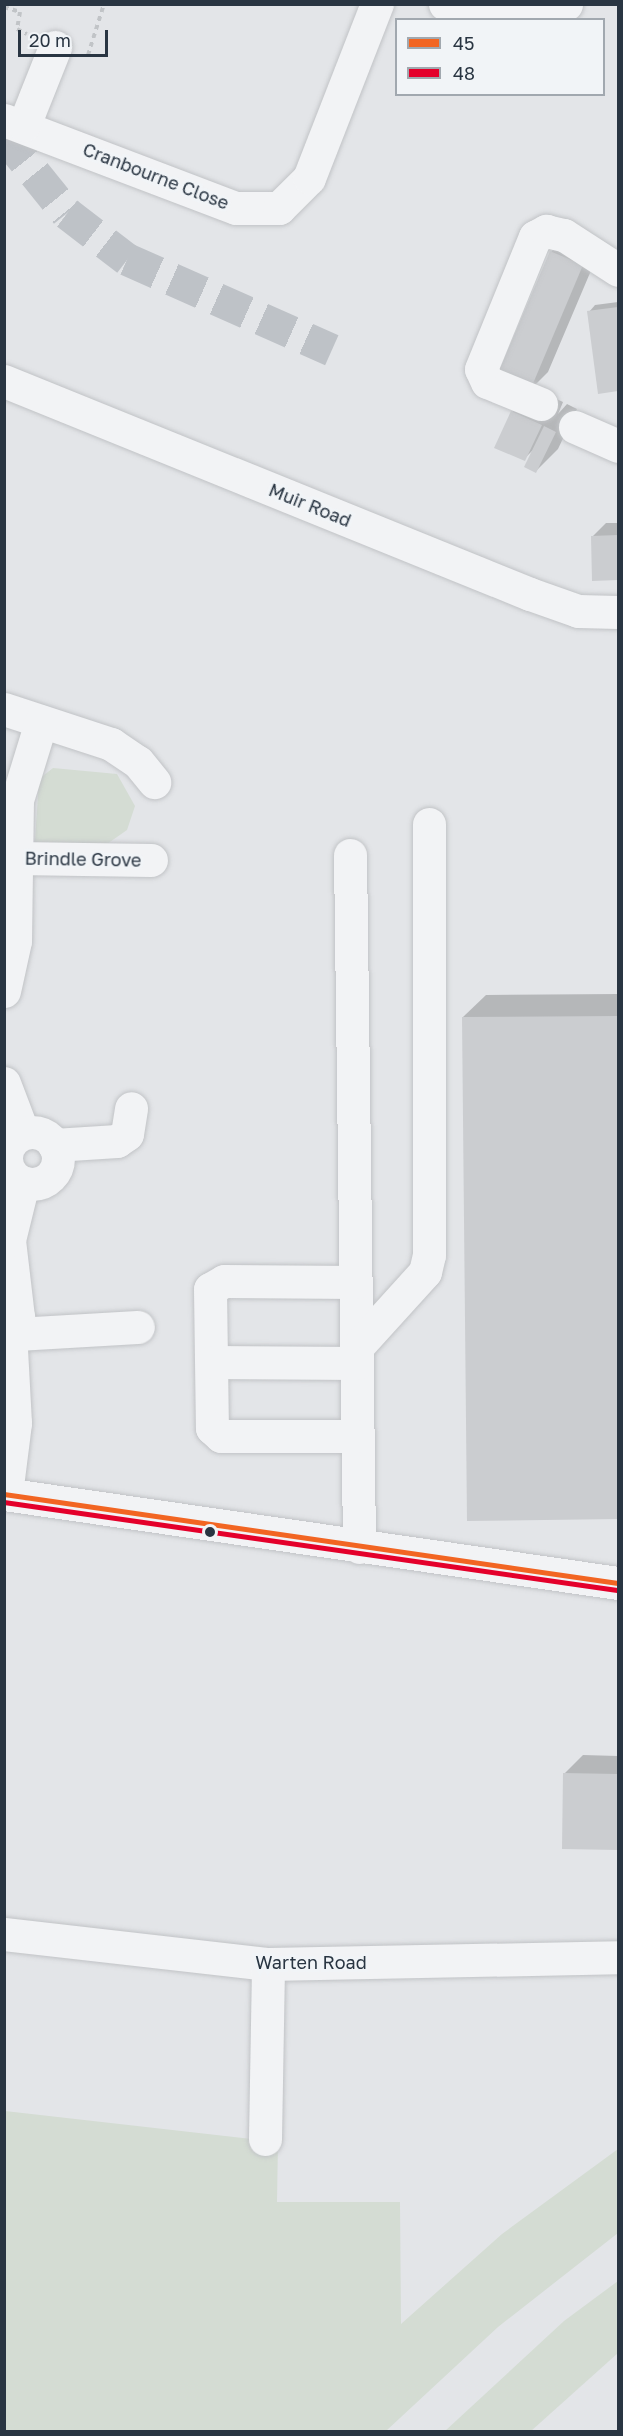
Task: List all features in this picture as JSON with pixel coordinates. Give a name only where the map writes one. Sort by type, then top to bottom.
[{"type":"street","name":"Cranbourne Close","points":[[55,47],[14,123],[236,208],[279,208],[309,178],[378,4]]},
{"type":"street","points":[[445,4],[483,16],[566,4]]},
{"type":"street","points":[[541,404],[487,382],[481,369],[536,237],[546,231],[564,235],[618,270]]},
{"type":"street","name":"Muir Road","points":[[4,381],[530,594],[578,611],[618,612]]},
{"type":"street","points":[[575,427],[618,446]]},
{"type":"street","points":[[4,709],[111,744],[138,762],[154,782]]},
{"type":"street","name":"Brindle Grove","points":[[4,992],[15,941],[17,800],[41,722]]},
{"type":"street","points":[[212,1362],[357,1355],[425,1272],[429,1255],[429,824]]},
{"type":"street","points":[[350,855],[359,1547]]},
{"type":"street","name":"Brindle Grove","points":[[15,858],[152,860]]},
{"type":"street","points":[[4,1083],[23,1133]]},
{"type":"street","points":[[54,1145],[54,1171],[41,1182],[23,1183],[10,1173],[5,1158],[10,1143],[23,1133],[41,1134],[54,1145],[117,1141],[137,1122]]},
{"type":"street","points":[[23,1183],[9,1240],[16,1334],[11,1348],[15,1423],[5,1494],[618,1583]]},
{"type":"street","points":[[356,1282],[224,1281],[210,1289],[212,1428],[221,1436],[358,1436]]},
{"type":"street","points":[[16,1334],[138,1328]]},
{"type":"street","name":"Warten Road","points":[[4,1934],[268,1964],[618,1957]]},
{"type":"street","points":[[265,2139],[268,1964]]},
{"type":"shaded area","points":[[53,768],[117,774],[135,806],[127,830],[107,844],[35,842],[39,779]]},
{"type":"shaded area","points":[[5,2111],[278,2142],[277,2202],[400,2202],[401,2324],[502,2234],[618,2149],[618,2233],[498,2327],[386,2431],[5,2432]]},
{"type":"shaded area","points":[[618,2281],[618,2353],[531,2431],[445,2431],[564,2321]]},
{"type":"building","points":[[550,251],[583,265],[529,393],[496,378]]},
{"type":"building","points":[[618,307],[618,391],[598,394],[587,311]]},
{"type":"building","points":[[511,411],[542,425],[525,461],[494,448]]},
{"type":"building","points":[[544,426],[556,432],[536,473],[524,467]]},
{"type":"building","points":[[618,535],[618,580],[592,581],[591,536]]},
{"type":"building","points":[[618,1016],[618,1519],[467,1521],[462,1017]]},
{"type":"building","points":[[563,1773],[618,1774],[618,1850],[562,1849]]},
{"type":"tunnel","points":[[4,135],[67,213],[127,259],[332,350]]},
{"type":"transit line","name":"45","points":[[4,1494],[618,1583]]},
{"type":"transit line","name":"48","points":[[4,1502],[617,1590]]}]
